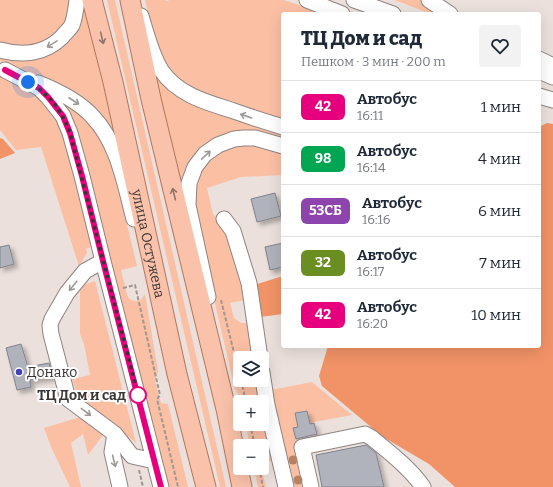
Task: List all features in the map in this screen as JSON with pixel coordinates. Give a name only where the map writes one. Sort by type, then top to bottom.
[{"type":"main road","name":"улица Остужева","points":[[92,0],[118,104],[177,374],[206,487]]},
{"type":"main road","points":[[130,0],[151,99],[234,439]]},
{"type":"main road","points":[[177,374],[195,487]]},
{"type":"main road","points":[[226,409],[242,487]]},
{"type":"main road","points":[[244,475],[248,487]]},
{"type":"street","points":[[0,50],[16,53],[40,51],[59,40],[72,25],[77,0]]},
{"type":"street","points":[[135,0],[156,60],[161,70],[176,86],[187,94],[206,102],[281,126]]},
{"type":"street","points":[[307,0],[337,12]]},
{"type":"street","points":[[354,0],[387,12]]},
{"type":"street","points":[[429,0],[447,12]]},
{"type":"street","points":[[541,59],[553,66]]},
{"type":"street","points":[[3,69],[57,91],[78,104],[93,116],[104,129],[120,167],[177,374]]},
{"type":"street","points":[[3,69],[39,88],[63,116],[68,128],[74,144],[110,291],[161,487]]},
{"type":"street","points":[[541,72],[553,77]]},
{"type":"street","points":[[541,97],[553,100]]},
{"type":"street","points":[[226,409],[207,293],[188,206],[189,183],[195,167],[205,154],[218,145],[234,139],[255,138],[281,145]]},
{"type":"street","points":[[224,219],[233,231],[249,283],[259,351]]},
{"type":"street","points":[[103,261],[85,271],[67,293],[52,318],[50,334],[68,399],[115,434],[132,456],[154,461]]},
{"type":"street","points":[[264,387],[286,487]]},
{"type":"street","points":[[115,434],[112,452],[120,487]]},
{"type":"street","points":[[311,487],[302,447],[365,434],[372,438],[410,471],[423,487]]},
{"type":"path","points":[[110,291],[135,285],[160,395],[157,399],[159,410],[178,487]]},
{"type":"path","points":[[261,475],[264,487]]},
{"type":"shaded area","points":[[0,0],[72,0],[64,27],[43,43],[24,47],[0,43]]},
{"type":"shaded area","points":[[84,0],[114,133],[49,82],[0,61],[0,57],[38,58]]},
{"type":"shaded area","points":[[107,0],[115,0],[226,487],[220,487]]},
{"type":"shaded area","points":[[145,0],[284,0],[320,12],[281,12],[281,119],[191,88],[173,76],[158,52]]},
{"type":"shaded area","points":[[395,0],[421,0],[438,12],[426,12]]},
{"type":"shaded area","points":[[154,70],[281,133],[281,140],[233,132],[218,136],[204,146],[182,190]]},
{"type":"shaded area","points":[[0,75],[42,97],[61,123],[93,246],[86,249],[87,253],[79,266],[41,147],[16,150],[0,130]]},
{"type":"shaded area","points":[[59,99],[80,111],[101,136],[114,170],[137,266],[121,270],[127,295],[131,300],[141,300],[145,294],[158,371],[155,381],[161,403],[168,404],[188,487],[168,487],[76,128],[66,108]]},
{"type":"shaded area","points":[[547,123],[553,124],[553,487],[455,487],[429,464],[383,437],[322,386],[319,376],[327,348],[541,348],[541,126]]},
{"type":"shaded area","points":[[0,138],[3,139],[15,153],[0,159]]},
{"type":"shaded area","points":[[254,144],[281,151],[281,175],[241,177],[207,188],[213,214],[229,233],[244,285],[245,300],[230,303],[234,318],[241,323],[248,324],[253,351],[233,351],[233,380],[212,291],[196,213],[195,188],[204,164],[212,156],[230,146]]},
{"type":"shaded area","points":[[281,277],[281,314],[260,317],[251,286]]},
{"type":"shaded area","points":[[95,281],[136,443],[78,397],[72,379],[90,375],[84,344],[80,334],[80,286]]},
{"type":"shaded area","points":[[312,382],[352,415],[314,422],[296,440],[307,487],[295,487],[271,390]]},
{"type":"shaded area","points":[[235,387],[257,387],[258,395],[239,395]]},
{"type":"shaded area","points":[[80,417],[103,435],[88,455],[83,434],[71,443],[81,487],[70,487],[44,428]]},
{"type":"shaded area","points":[[247,431],[264,431],[266,439],[248,439]]},
{"type":"shaded area","points":[[269,449],[272,461],[269,462]]},
{"type":"shaded area","points":[[255,475],[263,475],[266,487],[258,487]]},
{"type":"building","points":[[275,193],[281,216],[257,222],[251,199]]},
{"type":"building","points":[[281,243],[281,267],[270,270],[265,247]]},
{"type":"building","points":[[9,245],[14,264],[0,268],[0,247]]},
{"type":"building","points":[[21,344],[28,367],[49,363],[53,377],[30,380],[31,387],[17,390],[6,348]]},
{"type":"building","points":[[307,411],[310,424],[314,423],[317,434],[296,439],[293,428],[298,427],[295,413]]},
{"type":"building","points":[[366,445],[376,453],[384,487],[322,487],[316,455]]},
{"type":"bus line","name":"42","points":[[5,70],[39,88],[63,116],[70,133],[161,487]]},
{"type":"place","name":"Донако","points":[[19,372]]},
{"type":"place","name":"ТЦ Дом и сад","points":[[138,395]]},
{"type":"route","points":[[28,82],[39,88],[55,105],[63,116],[70,133],[139,398],[138,395]]}]
